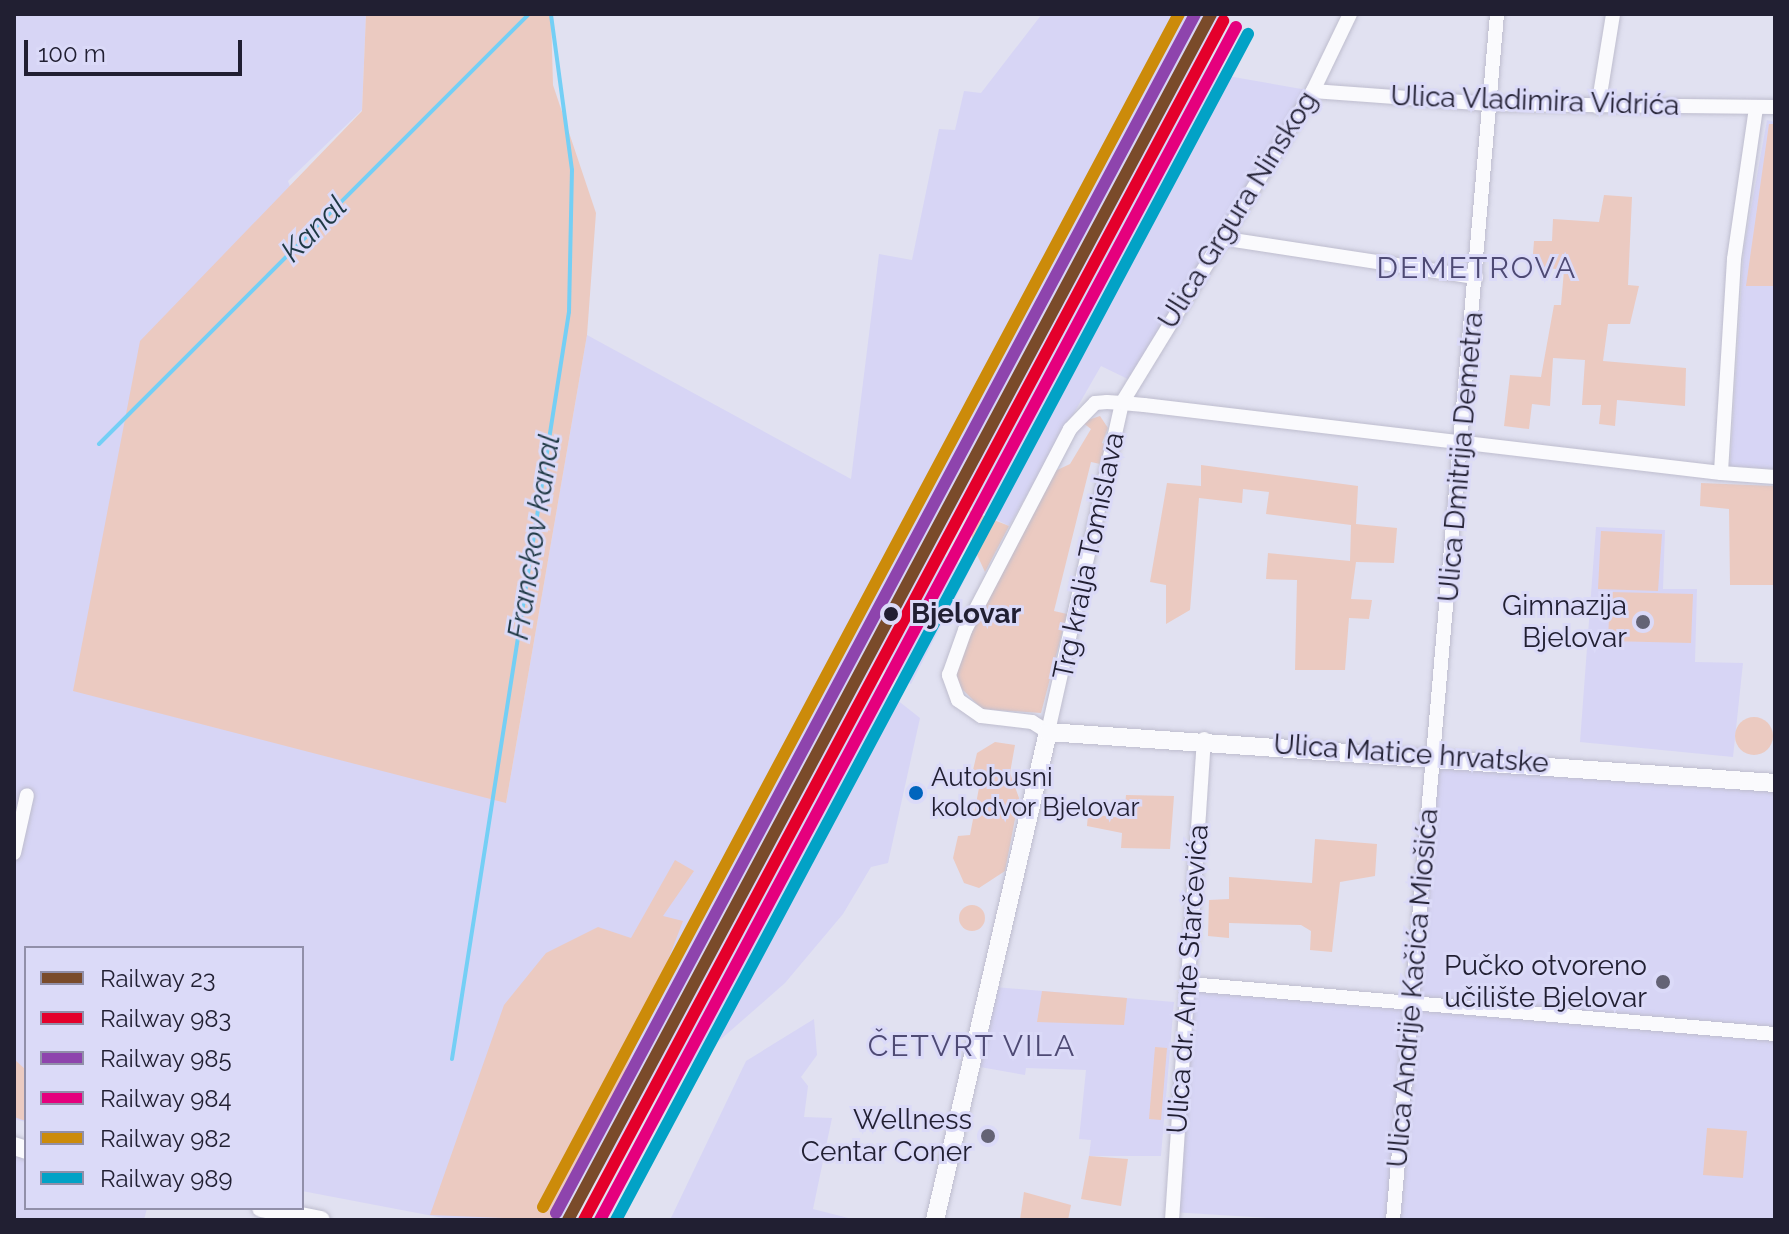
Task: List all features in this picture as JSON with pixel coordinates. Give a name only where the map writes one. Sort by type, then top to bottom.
[{"type":"main road","name":"Ulica Matice hrvatske","points":[[1048,732],[1204,739],[1775,783]]},
{"type":"main road","points":[[935,1220],[1048,732]]},
{"type":"main road","points":[[270,1210],[309,1219]]},
{"type":"street","name":"Ulica Grgura Ninskog","points":[[1122,403],[1220,238],[1313,91],[1350,14]]},
{"type":"street","name":"Ulica Dmitrija Demetra","points":[[1433,756],[1463,447],[1497,14]]},
{"type":"street","points":[[1598,107],[1613,14]]},
{"type":"street","name":"Ulica Vladimira Vidrića","points":[[1313,91],[1490,104],[1775,107]]},
{"type":"street","points":[[1721,473],[1734,259],[1756,108]]},
{"type":"street","points":[[1220,238],[1476,277]]},
{"type":"street","name":"Trg kralja Tomislava","points":[[1095,403],[1122,403],[1048,732],[967,710],[952,688],[951,663],[1077,417],[1095,403]]},
{"type":"street","points":[[1122,403],[1463,447],[1775,477]]},
{"type":"street","name":"Ulica dr. Ante Starčevića","points":[[1172,1220],[1204,739]]},
{"type":"street","name":"Ulica Andrije Kačića Miošića","points":[[1393,1220],[1433,756]]},
{"type":"street","points":[[14,853],[27,795]]},
{"type":"street","points":[[1189,984],[1410,1006],[1775,1034]]},
{"type":"shaded area","points":[[14,14],[366,14],[362,110],[288,181],[506,803],[587,335],[851,479],[879,254],[912,260],[939,129],[955,130],[964,91],[981,93],[1042,14],[1224,14],[1205,72],[1313,91],[1132,381],[1101,366],[1009,526],[961,502],[935,551],[970,569],[911,684],[884,670],[873,681],[920,718],[888,863],[871,867],[843,914],[785,983],[647,1104],[570,1218],[587,1169],[561,1220],[454,1220],[304,1191],[304,946],[24,946],[24,1122],[14,1119]]},
{"type":"shaded area","points":[[366,14],[551,14],[553,85],[596,213],[587,335],[506,803],[73,691],[140,341],[362,111]]},
{"type":"shaded area","points":[[1767,120],[1775,122],[1775,469],[1730,466],[1744,248]]},
{"type":"shaded area","points":[[1769,124],[1775,124],[1775,286],[1746,286]]},
{"type":"shaded area","points":[[1604,195],[1632,197],[1628,285],[1639,286],[1630,324],[1608,324],[1603,361],[1686,368],[1685,406],[1617,400],[1615,426],[1599,424],[1601,405],[1582,405],[1585,360],[1553,358],[1550,406],[1532,404],[1529,429],[1504,426],[1510,375],[1541,377],[1554,305],[1561,305],[1564,270],[1532,266],[1534,241],[1552,241],[1553,219],[1599,222]]},
{"type":"shaded area","points":[[1100,416],[1108,428],[1102,443],[1111,447],[1105,465],[1091,462],[1054,611],[1067,614],[1041,713],[982,709],[958,685],[955,659],[1055,471],[1070,464],[1091,429],[1082,422]]},
{"type":"shaded area","points":[[1201,465],[1358,486],[1356,524],[1397,528],[1394,563],[1356,562],[1351,599],[1372,600],[1369,619],[1349,618],[1345,670],[1295,670],[1297,580],[1266,579],[1268,553],[1350,561],[1351,525],[1266,514],[1269,492],[1243,489],[1242,503],[1199,498],[1190,610],[1166,624],[1166,585],[1150,582],[1167,483],[1201,486]]},
{"type":"shaded area","points":[[1701,483],[1775,486],[1775,585],[1730,585],[1729,509],[1700,506]]},
{"type":"shaded area","points":[[969,510],[1009,526],[985,572],[973,546]]},
{"type":"shaded area","name":"Gimnazija Bjelovar","points":[[1596,527],[1665,530],[1663,589],[1697,589],[1695,662],[1743,663],[1733,757],[1580,742]]},
{"type":"shaded area","points":[[1601,531],[1662,534],[1658,591],[1598,589]]},
{"type":"shaded area","points":[[1610,592],[1693,594],[1691,643],[1608,641]]},
{"type":"shaded area","points":[[1754,717],[1767,723],[1773,736],[1767,749],[1754,755],[1741,749],[1735,736],[1741,723]]},
{"type":"shaded area","points":[[995,742],[1015,745],[1010,773],[1019,798],[1005,871],[979,888],[964,883],[953,858],[958,836],[970,835],[982,772],[973,770],[977,753]]},
{"type":"shaded area","points":[[1433,756],[1775,783],[1775,1220],[1298,1220],[1172,1212],[1189,984],[1410,1006]]},
{"type":"shaded area","points":[[1126,795],[1174,796],[1170,849],[1121,848],[1122,833],[1087,826],[1088,814],[1124,818]]},
{"type":"shaded area","points":[[1315,839],[1377,844],[1375,876],[1340,882],[1332,952],[1310,950],[1311,931],[1301,925],[1229,923],[1229,938],[1208,936],[1209,900],[1229,899],[1229,877],[1312,883]]},
{"type":"shaded area","points":[[675,860],[694,871],[663,916],[683,921],[605,1124],[558,1220],[430,1215],[504,1005],[546,953],[598,927],[631,938]]},
{"type":"shaded area","points":[[972,905],[981,909],[985,918],[981,927],[972,931],[963,927],[959,918],[963,909]]},
{"type":"shaded area","points":[[994,987],[1174,1002],[1161,1156],[1089,1156],[1091,1140],[1079,1139],[1086,1070],[1026,1068],[1025,1075],[980,1067]]},
{"type":"shaded area","points":[[1042,991],[1127,998],[1124,1025],[1037,1022]]},
{"type":"shaded area","points":[[814,1019],[817,1055],[801,1077],[808,1086],[804,1117],[832,1118],[813,1209],[856,1220],[670,1220],[746,1061]]},
{"type":"shaded area","points":[[1155,1047],[1167,1048],[1161,1120],[1149,1119]]},
{"type":"shaded area","points":[[14,1059],[24,1068],[24,1120],[14,1117]]},
{"type":"shaded area","points":[[1707,1128],[1747,1131],[1743,1178],[1703,1175]]},
{"type":"shaded area","points":[[14,1146],[24,1149],[24,1210],[146,1210],[144,1220],[14,1220]]},
{"type":"shaded area","points":[[1089,1156],[1128,1159],[1121,1206],[1081,1199]]},
{"type":"shaded area","points":[[1024,1192],[1071,1205],[1068,1220],[1020,1220]]},
{"type":"waterway","name":"Kanal","points":[[99,444],[529,14]]},
{"type":"waterway","name":"Franckov kanal","points":[[452,1059],[569,312],[572,170],[551,14]]},
{"type":"rail line","name":"982","points":[[543,1207],[1179,14]]},
{"type":"rail line","name":"985","points":[[556,1213],[1195,14]]},
{"type":"rail line","name":"23","points":[[568,1220],[1211,14]]},
{"type":"rail line","name":"983","points":[[584,1220],[1223,21]]},
{"type":"rail line","name":"984","points":[[600,1220],[1236,27]]},
{"type":"rail line","name":"989","points":[[616,1220],[1248,34]]},
{"type":"place","name":"Bjelovar","points":[[891,614]]},
{"type":"place","name":"Gimnazija Bjelovar","points":[[1643,622]]},
{"type":"place","name":"Autobusni kolodvor Bjelovar","points":[[916,793]]},
{"type":"place","name":"Pučko otvoreno učilište Bjelovar","points":[[1663,982]]},
{"type":"place","name":"Wellness Centar Coner","points":[[988,1136]]},
{"type":"district","name":"DEMETROVA","points":[[1477,268]]},
{"type":"district","name":"ČETVRT VILA","points":[[972,1046]]}]
